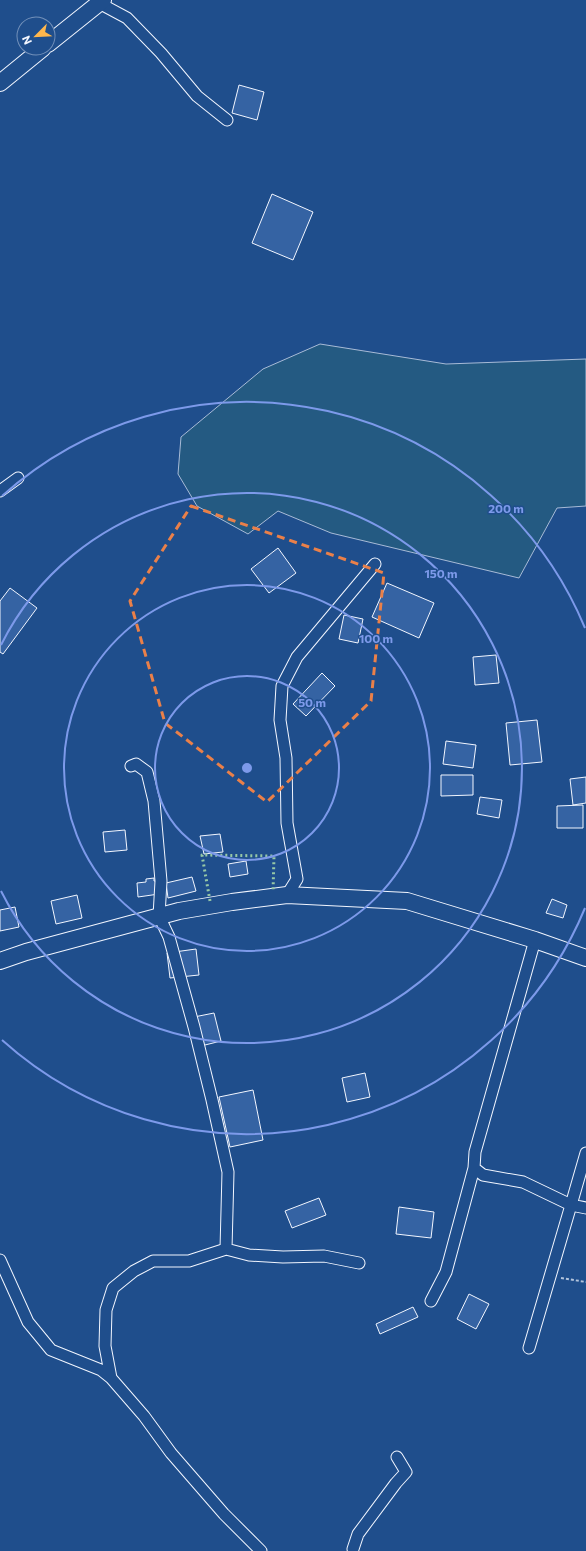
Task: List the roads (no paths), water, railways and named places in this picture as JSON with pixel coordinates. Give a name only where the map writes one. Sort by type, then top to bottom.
[{"type":"street","points":[[56,38],[101,2],[126,18],[161,52],[197,96],[227,120]]},
{"type":"street","points":[[0,83],[33,56]]},
{"type":"street","points":[[0,491],[18,478]]},
{"type":"street","points":[[287,895],[297,879],[286,823],[286,758],[280,720],[282,686],[296,657],[375,564]]},
{"type":"street","points":[[131,766],[136,764],[147,772],[154,801],[161,880],[159,916],[169,937],[194,1027],[228,1172],[226,1249]]},
{"type":"street","points":[[0,961],[26,952],[159,916],[232,902],[287,895],[407,901],[535,940],[586,958]]},
{"type":"street","points":[[431,1301],[446,1272],[474,1168],[475,1152],[535,940]]},
{"type":"street","points":[[529,1348],[552,1276],[586,1153]]},
{"type":"street","points":[[474,1168],[483,1175],[523,1182],[572,1205],[586,1208]]},
{"type":"street","points":[[111,1378],[105,1346],[106,1310],[113,1288],[134,1272],[154,1262],[189,1261],[226,1249],[249,1255],[283,1257],[324,1256],[359,1263]]},
{"type":"street","points":[[0,1260],[28,1322],[51,1350],[101,1370],[111,1378],[144,1416],[171,1453],[224,1514],[261,1551]]},
{"type":"street","points":[[355,1550],[358,1534],[406,1472],[397,1457]]}]
